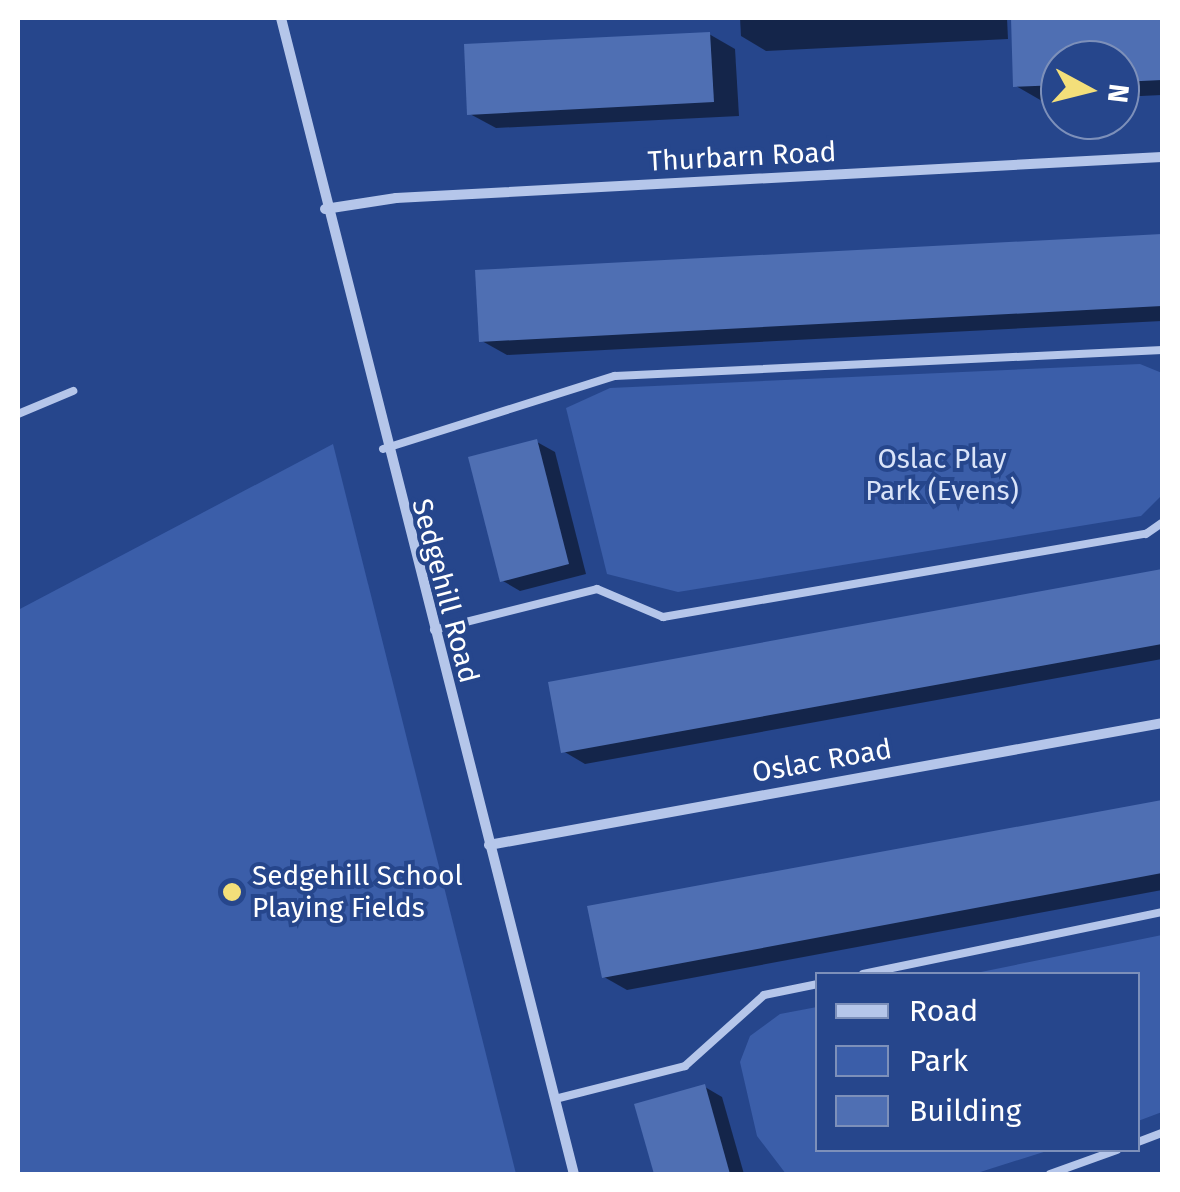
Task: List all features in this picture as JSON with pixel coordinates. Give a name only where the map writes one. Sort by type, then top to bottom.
[{"type":"street","name":"Sedgehill Road","points":[[280,18],[383,449],[434,630],[574,1174]]},
{"type":"street","name":"Thurbarn Road","points":[[325,210],[396,198],[1162,157]]},
{"type":"street","name":"Oslac Road","points":[[489,845],[1162,723]]},
{"type":"lane","points":[[383,449],[614,376],[1162,350]]},
{"type":"lane","points":[[18,414],[73,392]]},
{"type":"lane","points":[[434,630],[597,589],[663,616],[1146,534],[1162,523]]},
{"type":"lane","points":[[873,972],[1162,912]]},
{"type":"lane","points":[[554,1099],[685,1066],[764,995],[815,985]]},
{"type":"lane","points":[[1050,1174],[1111,1152]]},
{"type":"green space","name":"Oslac Play Park (Evens)","points":[[1140,364],[1162,373],[1162,495],[1141,516],[678,592],[607,574],[566,408],[610,388]]},
{"type":"green space","name":"Sedgehill School Playing Fields","points":[[333,444],[516,1174],[18,1174],[18,610]]},
{"type":"green space","points":[[1162,935],[1162,1112],[1140,1120],[1140,972],[981,972]]},
{"type":"green space","points":[[815,1007],[815,1152],[1044,1152],[974,1174],[786,1174],[757,1136],[740,1062],[750,1036],[780,1014]]},
{"type":"building","points":[[1011,18],[1162,18],[1162,80],[1140,81],[1140,40],[1040,40],[1040,86],[1013,87]]},
{"type":"building","points":[[710,32],[714,102],[467,115],[464,44]]},
{"type":"building","points":[[1162,234],[1162,306],[479,342],[475,270]]},
{"type":"building","points":[[537,439],[569,564],[500,582],[468,457]]},
{"type":"building","points":[[1162,569],[1162,644],[561,753],[548,682]]},
{"type":"building","points":[[1162,800],[1162,873],[602,978],[587,906]]},
{"type":"building","points":[[705,1084],[730,1174],[654,1174],[634,1104]]},
{"type":"place","name":"Sedgehill School Playing Fields","points":[[232,892]]}]
